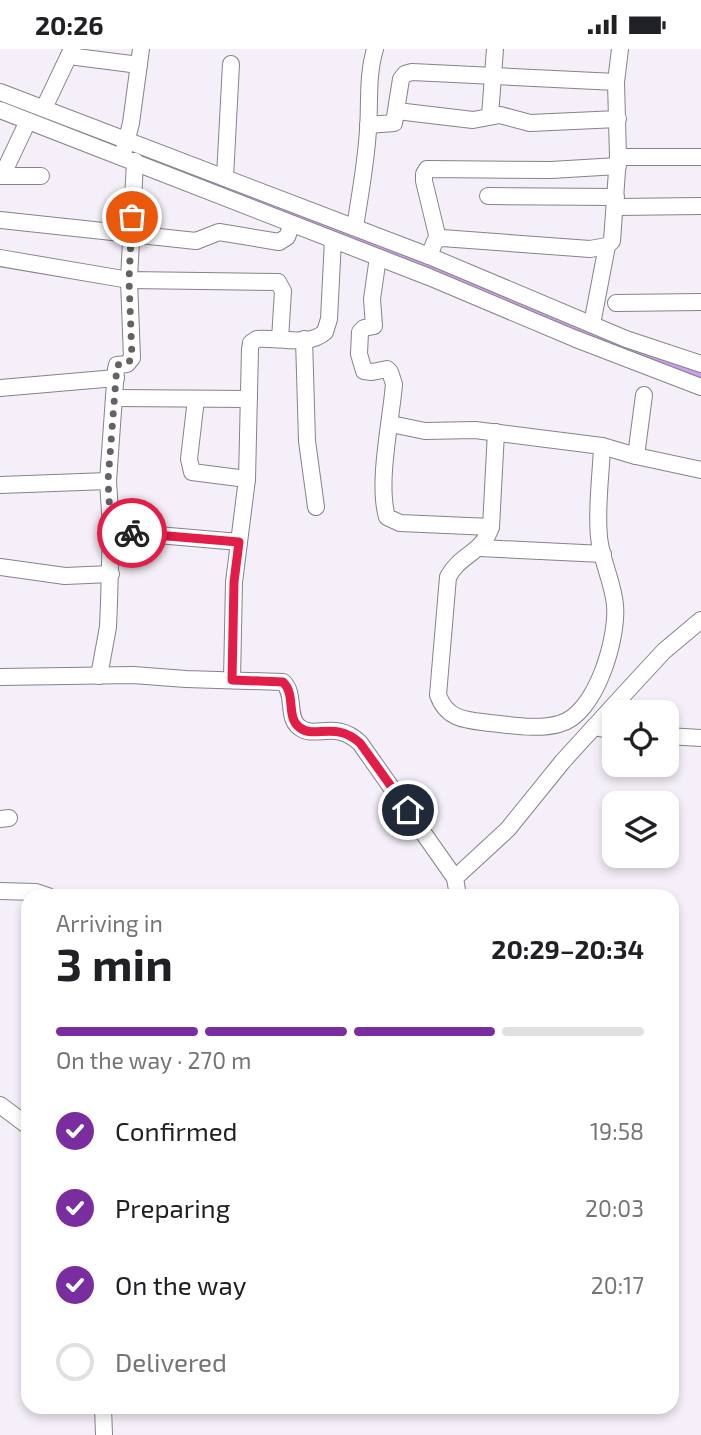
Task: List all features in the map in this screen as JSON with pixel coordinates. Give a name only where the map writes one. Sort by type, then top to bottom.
[{"type":"street","points":[[355,227],[365,165],[371,64],[375,49]]},
{"type":"street","points":[[490,116],[495,49]]},
{"type":"street","points":[[593,324],[607,246],[614,234],[618,161],[616,82],[620,49]]},
{"type":"street","points":[[44,108],[70,53],[140,57],[127,151],[132,358],[127,364],[117,365],[108,481],[111,531],[108,627],[99,676]]},
{"type":"street","points":[[225,177],[231,64]]},
{"type":"street","points":[[368,125],[392,124],[396,120],[399,86],[405,74],[412,72],[616,82]]},
{"type":"street","points":[[0,92],[44,108],[127,151],[292,225],[701,387]]},
{"type":"street","points":[[0,110],[127,151],[225,177],[429,256],[626,339],[701,364]]},
{"type":"street","points":[[397,111],[473,120],[490,116],[510,116],[530,123],[618,119]]},
{"type":"street","points":[[28,121],[1,176],[41,176]]},
{"type":"street","points":[[438,239],[424,181],[427,169],[551,170],[618,161],[701,157]]},
{"type":"street","points":[[488,196],[701,206]]},
{"type":"street","points":[[0,220],[196,241],[219,232],[279,242],[287,237],[292,225]]},
{"type":"street","points":[[429,256],[435,241],[454,238],[590,249],[607,246]]},
{"type":"street","points":[[232,680],[234,582],[247,479],[251,344],[257,339],[304,339],[322,335],[328,325],[333,240]]},
{"type":"street","points":[[378,257],[372,306],[375,322],[374,326],[364,328],[360,332],[359,354],[364,371],[387,369],[394,384],[385,470],[384,508],[387,517],[400,523],[491,527]]},
{"type":"street","points":[[0,258],[129,280],[278,282],[283,291],[280,339]]},
{"type":"street","points":[[616,303],[701,302]]},
{"type":"street","points":[[304,339],[307,442],[316,507]]},
{"type":"street","points":[[0,388],[116,378]]},
{"type":"street","points":[[636,456],[644,395]]},
{"type":"street","points":[[114,398],[249,399]]},
{"type":"street","points":[[196,398],[189,459],[192,472],[247,479]]},
{"type":"street","points":[[391,424],[425,431],[475,429],[602,446],[701,470]]},
{"type":"street","points":[[496,432],[491,527],[480,548],[452,569],[448,577],[438,695],[442,706],[451,715],[464,720],[531,726],[560,724],[571,718],[593,692],[614,639],[615,621],[615,602],[598,528],[602,446]]},
{"type":"street","points":[[0,485],[108,481]]},
{"type":"street","points":[[111,531],[239,542]]},
{"type":"street","points":[[480,548],[603,554]]},
{"type":"street","points":[[0,567],[65,576],[111,573]]},
{"type":"street","points":[[455,878],[508,829],[594,727],[664,652],[701,619]]},
{"type":"street","points":[[0,677],[133,675],[186,680],[283,682],[291,695],[296,724],[301,729],[335,730],[351,735],[360,743],[455,878],[457,889]]},
{"type":"street","points":[[594,727],[602,729]]},
{"type":"street","points":[[679,737],[701,738]]},
{"type":"street","points":[[0,891],[21,892]]},
{"type":"street","points":[[0,1105],[21,1121]]},
{"type":"street","points":[[103,1414],[104,1435]]},
{"type":"waterway","points":[[128,151],[701,376]]},
{"type":"way so far","points":[[132,217],[129,280],[132,358],[127,364],[117,365],[108,481],[111,531],[132,533]]},
{"type":"route","points":[[132,533],[239,542],[234,582],[232,680],[283,682],[291,695],[296,724],[309,731],[335,730],[351,735],[360,743],[408,810]]}]
